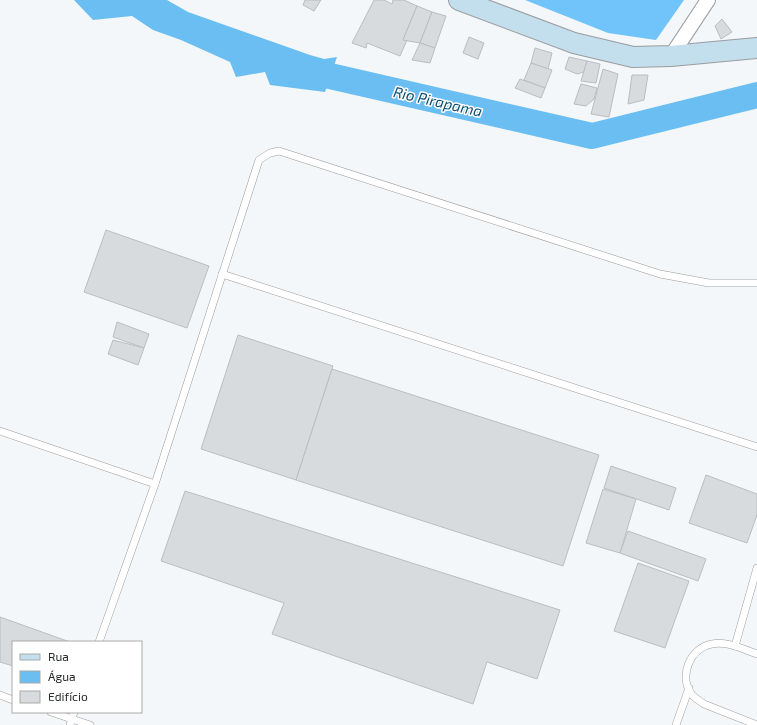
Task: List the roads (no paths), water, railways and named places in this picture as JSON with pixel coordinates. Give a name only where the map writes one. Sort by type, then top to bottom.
[{"type":"main road","points":[[459,0],[574,43],[633,57],[671,56],[757,48]]},
{"type":"street","points":[[671,56],[708,0]]},
{"type":"lane","points":[[99,641],[155,484],[259,160],[270,153],[279,151],[660,274],[709,283],[757,283]]},
{"type":"lane","points":[[222,274],[757,446]]},
{"type":"lane","points":[[0,431],[155,484]]},
{"type":"lane","points":[[735,646],[757,568]]},
{"type":"lane","points":[[757,654],[735,646],[719,643],[704,646],[692,657],[688,664],[686,680],[692,694],[704,704],[757,725]]},
{"type":"lane","points":[[676,725],[689,688]]},
{"type":"lane","points":[[0,695],[12,700]]},
{"type":"lane","points":[[54,713],[90,725]]},
{"type":"water","points":[[74,0],[167,0],[188,12],[310,55],[324,59],[337,57],[325,92],[270,85],[265,72],[236,77],[230,62],[181,40],[153,30],[132,16],[93,20]]},
{"type":"waterway","name":"Rio Pirapama","points":[[295,68],[592,136],[757,95]]}]
